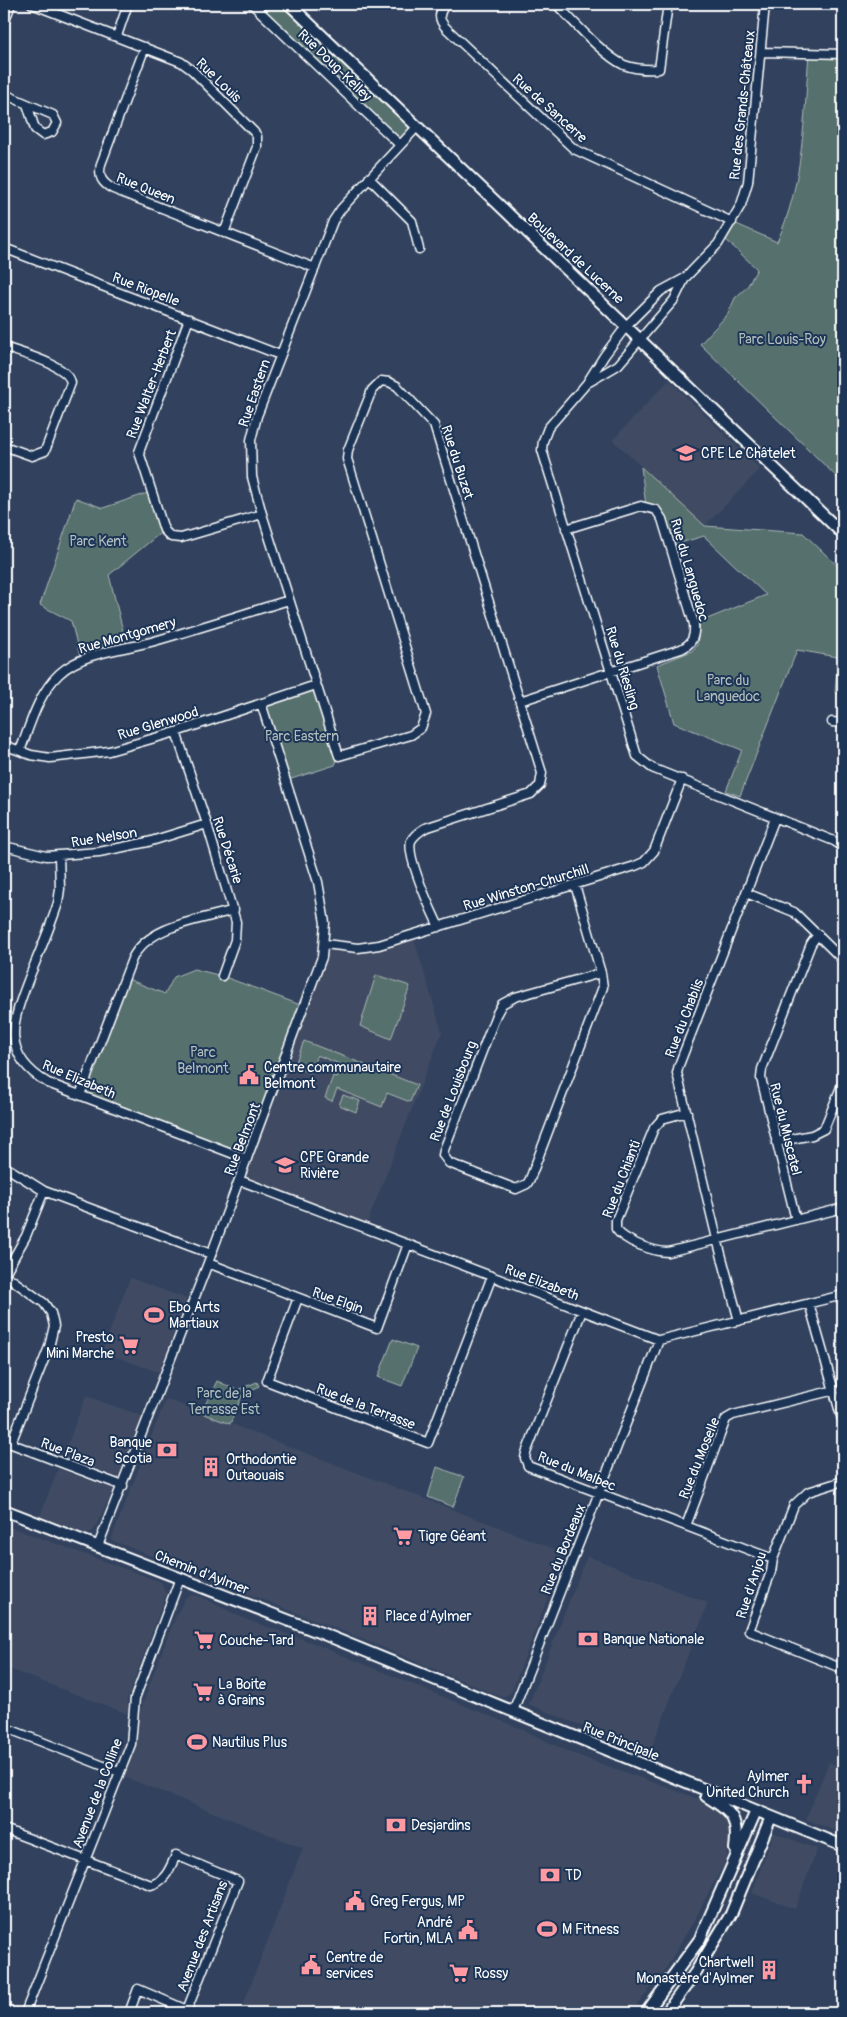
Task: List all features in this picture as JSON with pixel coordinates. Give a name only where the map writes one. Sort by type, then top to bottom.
[{"type":"main road","name":"Boulevard de Lucerne","points":[[289,4],[843,534]]},
{"type":"main road","name":"Chemin d'Aylmer","points":[[4,1510],[389,1660]]},
{"type":"main road","name":"Rue Principale","points":[[389,1660],[843,1846]]},
{"type":"main road","points":[[683,1781],[729,1811],[735,1821],[736,1838],[730,1870]]},
{"type":"main road","points":[[646,2013],[700,1939],[756,1811]]},
{"type":"main road","points":[[666,2013],[695,1973],[730,1914],[770,1817]]},
{"type":"street","points":[[4,23],[11,4]]},
{"type":"street","name":"Rue Louis","points":[[32,4],[117,36],[187,66],[257,136],[257,147],[224,232]]},
{"type":"street","points":[[117,36],[128,4]]},
{"type":"street","name":"Rue Doug-Kelley","points":[[252,4],[400,145]]},
{"type":"street","name":"Rue de Sancerre","points":[[446,4],[439,18],[446,28],[574,149],[732,222]]},
{"type":"street","points":[[556,4],[616,60],[630,67],[652,70],[659,69],[668,4]]},
{"type":"street","name":"Rue des Grands-Châteaux","points":[[640,338],[674,300],[685,278],[718,244],[732,222],[744,197],[748,182],[762,52],[765,4]]},
{"type":"street","name":"Rue Queen","points":[[145,48],[101,164],[100,177],[103,183],[113,189],[315,268]]},
{"type":"street","points":[[762,52],[843,54]]},
{"type":"street","points":[[4,94],[53,115],[57,123],[52,132],[43,135],[34,130],[27,104]]},
{"type":"street","name":"Rue Eastern","points":[[340,756],[262,514],[252,477],[251,440],[257,416],[280,354],[336,215],[418,127]]},
{"type":"street","points":[[369,178],[412,221],[419,250]]},
{"type":"street","name":"Rue Riopelle","points":[[4,248],[280,354]]},
{"type":"street","name":"Rue des Grands-Châteaux","points":[[627,326],[660,291],[685,278]]},
{"type":"street","name":"Rue Walter-Herbert","points":[[189,319],[139,452],[164,530],[171,537],[181,538],[262,514]]},
{"type":"street","name":"Rue du Riesling","points":[[627,326],[604,356],[587,383],[548,428],[543,440],[544,460],[637,756],[652,768],[843,847]]},
{"type":"street","name":"Rue du Riesling","points":[[587,383],[618,365],[640,338]]},
{"type":"street","points":[[4,347],[60,368],[68,375],[71,384],[45,451],[32,456],[4,446]]},
{"type":"street","name":"Rue du Buzet","points":[[340,756],[411,735],[421,728],[426,719],[426,710],[347,459],[348,450],[372,390],[381,381],[397,386],[434,425],[542,773],[542,780],[537,790],[526,797],[425,828],[414,837],[411,842],[411,856],[439,927]]},
{"type":"street","name":"Rue du Languedoc","points":[[520,701],[681,649],[690,643],[693,638],[694,624],[662,519],[656,510],[641,506],[566,529]]},
{"type":"street","name":"Rue Montgomery","points":[[20,751],[45,691],[57,675],[72,664],[289,600]]},
{"type":"street","name":"Rue Glenwood","points":[[4,745],[40,757],[59,757],[118,749],[176,732],[316,685]]},
{"type":"street","name":"Rue Belmont","points":[[98,1546],[123,1486],[317,977],[325,944],[324,913],[318,882],[261,704]]},
{"type":"street","points":[[832,722],[843,723]]},
{"type":"street","name":"Rue Décarie","points":[[176,732],[234,910],[236,934],[222,976]]},
{"type":"street","name":"Rue Winston-Churchill","points":[[325,944],[368,948],[635,866],[650,856],[682,780]]},
{"type":"street","name":"Rue du Chablis","points":[[739,1321],[677,1073],[775,818]]},
{"type":"street","name":"Rue Nelson","points":[[4,846],[46,856],[59,856],[126,847],[207,824]]},
{"type":"street","name":"Rue Elizabeth","points":[[59,856],[60,889],[58,902],[15,1016],[13,1038],[20,1060],[32,1073],[48,1083],[247,1159]]},
{"type":"street","name":"Rue de Louisbourg","points":[[575,885],[601,973],[603,987],[527,1184],[516,1189],[449,1163],[444,1155],[444,1150],[496,1015],[502,1004],[515,997],[601,973]]},
{"type":"street","points":[[746,892],[794,912],[843,960]]},
{"type":"street","points":[[80,1095],[132,959],[140,946],[161,931],[234,910]]},
{"type":"street","name":"Rue du Muscatel","points":[[796,1220],[762,1087],[762,1069],[811,944],[818,934]]},
{"type":"street","points":[[776,1142],[812,1134],[824,1129],[843,1082]]},
{"type":"street","name":"Rue du Chianti","points":[[687,1112],[669,1116],[657,1122],[616,1220],[616,1229],[622,1236],[662,1252],[717,1239]]},
{"type":"street","points":[[4,1166],[13,1174],[44,1190],[211,1254]]},
{"type":"street","name":"Rue Elizabeth","points":[[239,1180],[659,1340]]},
{"type":"street","points":[[7,1442],[49,1347],[54,1326],[51,1313],[44,1303],[4,1275],[26,1236],[44,1190]]},
{"type":"street","points":[[717,1239],[843,1208]]},
{"type":"street","name":"Rue Elgin","points":[[208,1263],[377,1328],[408,1244]]},
{"type":"street","name":"Rue de la Terrasse","points":[[298,1298],[267,1381],[428,1443],[492,1276]]},
{"type":"street","points":[[659,1340],[843,1294]]},
{"type":"street","points":[[809,1303],[843,1423]]},
{"type":"street","name":"Rue du Malbec","points":[[582,1311],[525,1458],[528,1466],[773,1559]]},
{"type":"street","name":"Rue du Bordeaux","points":[[513,1711],[659,1340]]},
{"type":"street","name":"Rue du Moselle","points":[[686,1526],[726,1419],[733,1415],[835,1390]]},
{"type":"street","name":"Rue Plaza","points":[[7,1442],[123,1486]]},
{"type":"street","name":"Rue d'Anjou","points":[[843,1481],[815,1488],[800,1497],[789,1513],[773,1559],[771,1572],[749,1631],[843,1668]]},
{"type":"street","name":"Avenue de la Colline","points":[[25,2013],[130,1744],[135,1698],[180,1578]]},
{"type":"street","points":[[4,1727],[119,1772]]},
{"type":"street","points":[[4,1830],[85,1861]]},
{"type":"street","name":"Avenue des Artisans","points":[[85,1861],[151,1885],[159,1883],[165,1877],[176,1855],[238,1881],[187,2010],[138,1989],[129,2013]]},
{"type":"shaded area","name":"CPE Le Châtelet","points":[[669,380],[760,469],[705,526],[613,440]]},
{"type":"shaded area","points":[[413,936],[442,1032],[365,1228],[239,1180],[325,944],[358,948]]},
{"type":"shaded area","points":[[130,1278],[187,1299],[159,1372],[102,1352]]},
{"type":"shaded area","points":[[86,1396],[142,1416],[118,1477],[63,1456]]},
{"type":"shaded area","points":[[166,1399],[565,1553],[511,1693],[502,1697],[338,1629],[111,1540]]},
{"type":"shaded area","points":[[58,1469],[114,1489],[93,1531],[86,1533],[40,1516]]},
{"type":"shaded area","points":[[4,1525],[161,1582],[166,1594],[127,1699],[128,1714],[4,1667]]},
{"type":"shaded area","points":[[587,1556],[708,1603],[649,1754],[529,1704]]},
{"type":"shaded area","points":[[190,1595],[198,1596],[247,1620],[305,1640],[521,1729],[571,1753],[721,1807],[733,1830],[725,1862],[663,1973],[630,2013],[240,2013],[303,1848],[125,1777],[138,1737],[140,1713],[149,1686],[173,1623],[185,1598]]},
{"type":"shaded area","points":[[829,1762],[843,1768],[843,1834],[806,1819]]},
{"type":"shaded area","points":[[774,1833],[817,1849],[795,1909],[752,1893]]},
{"type":"green space","points":[[252,4],[289,4],[417,127],[400,145]]},
{"type":"green space","name":"Parc Louis-Roy","points":[[809,53],[843,54],[843,483],[700,344],[728,314],[735,298],[747,287],[757,269],[723,237],[732,222],[777,242],[786,220],[798,173],[804,125]]},
{"type":"green space","name":"Parc du Languedoc","points":[[641,467],[705,526],[803,533],[843,571],[843,697],[835,692],[838,657],[797,650],[740,796],[726,791],[742,750],[674,723],[657,665],[692,651],[697,645],[700,622],[766,595],[704,536],[670,546],[662,519],[646,506]]},
{"type":"green space","name":"Parc Kent","points":[[151,492],[164,530],[109,575],[127,647],[81,660],[71,621],[40,605],[76,498],[103,508]]},
{"type":"green space","name":"Parc Eastern","points":[[316,685],[339,756],[335,765],[285,781],[261,704]]},
{"type":"green space","name":"Parc Belmont","points":[[194,969],[222,976],[306,1007],[247,1159],[80,1095],[125,978],[165,994],[174,977]]},
{"type":"green space","points":[[376,975],[410,986],[391,1039],[360,1026]]},
{"type":"green space","points":[[304,1041],[417,1085],[410,1102],[387,1093],[382,1107],[337,1089],[332,1101],[325,1098],[333,1076],[337,1077],[342,1065],[317,1055],[310,1073],[294,1067]]},
{"type":"green space","points":[[343,1095],[360,1101],[356,1112],[339,1105]]},
{"type":"green space","points":[[393,1339],[417,1348],[402,1386],[378,1377]]},
{"type":"green space","name":"Parc de la Terrasse Est","points":[[217,1381],[237,1390],[257,1382],[259,1386],[242,1396],[230,1424],[201,1413]]},
{"type":"green space","points":[[437,1467],[464,1477],[453,1507],[428,1497]]},
{"type":"place","name":"CPE Le Châtelet","points":[[686,453]]},
{"type":"place","name":"Centre communautaire Belmont","points":[[249,1075]]},
{"type":"place","name":"CPE Grande Rivière","points":[[285,1165]]},
{"type":"place","name":"Ebo Arts Martiaux","points":[[154,1315]]},
{"type":"place","name":"Presto Mini Marche","points":[[129,1345]]},
{"type":"place","name":"Banque Scotia","points":[[167,1450]]},
{"type":"place","name":"Orthodontie Outaouais","points":[[211,1467]]},
{"type":"place","name":"Tigre Géant","points":[[403,1536]]},
{"type":"place","name":"Place d'Aylmer","points":[[370,1616]]},
{"type":"place","name":"Banque Nationale","points":[[588,1639]]},
{"type":"place","name":"Couche-Tard","points":[[204,1640]]},
{"type":"place","name":"La Boite à Grains","points":[[203,1692]]},
{"type":"place","name":"Nautilus Plus","points":[[197,1742]]},
{"type":"place","name":"Aylmer United Church","points":[[804,1784]]},
{"type":"place","name":"Desjardins","points":[[396,1825]]},
{"type":"place","name":"TD","points":[[550,1875]]},
{"type":"place","name":"Greg Fergus, MP","points":[[355,1901]]},
{"type":"place","name":"M Fitness","points":[[547,1929]]},
{"type":"place","name":"André Fortin, MLA","points":[[468,1930]]},
{"type":"place","name":"Centre de services","points":[[311,1965]]},
{"type":"place","name":"Chartwell Monastère d'Aylmer","points":[[769,1970]]},
{"type":"place","name":"Rossy","points":[[459,1973]]}]
